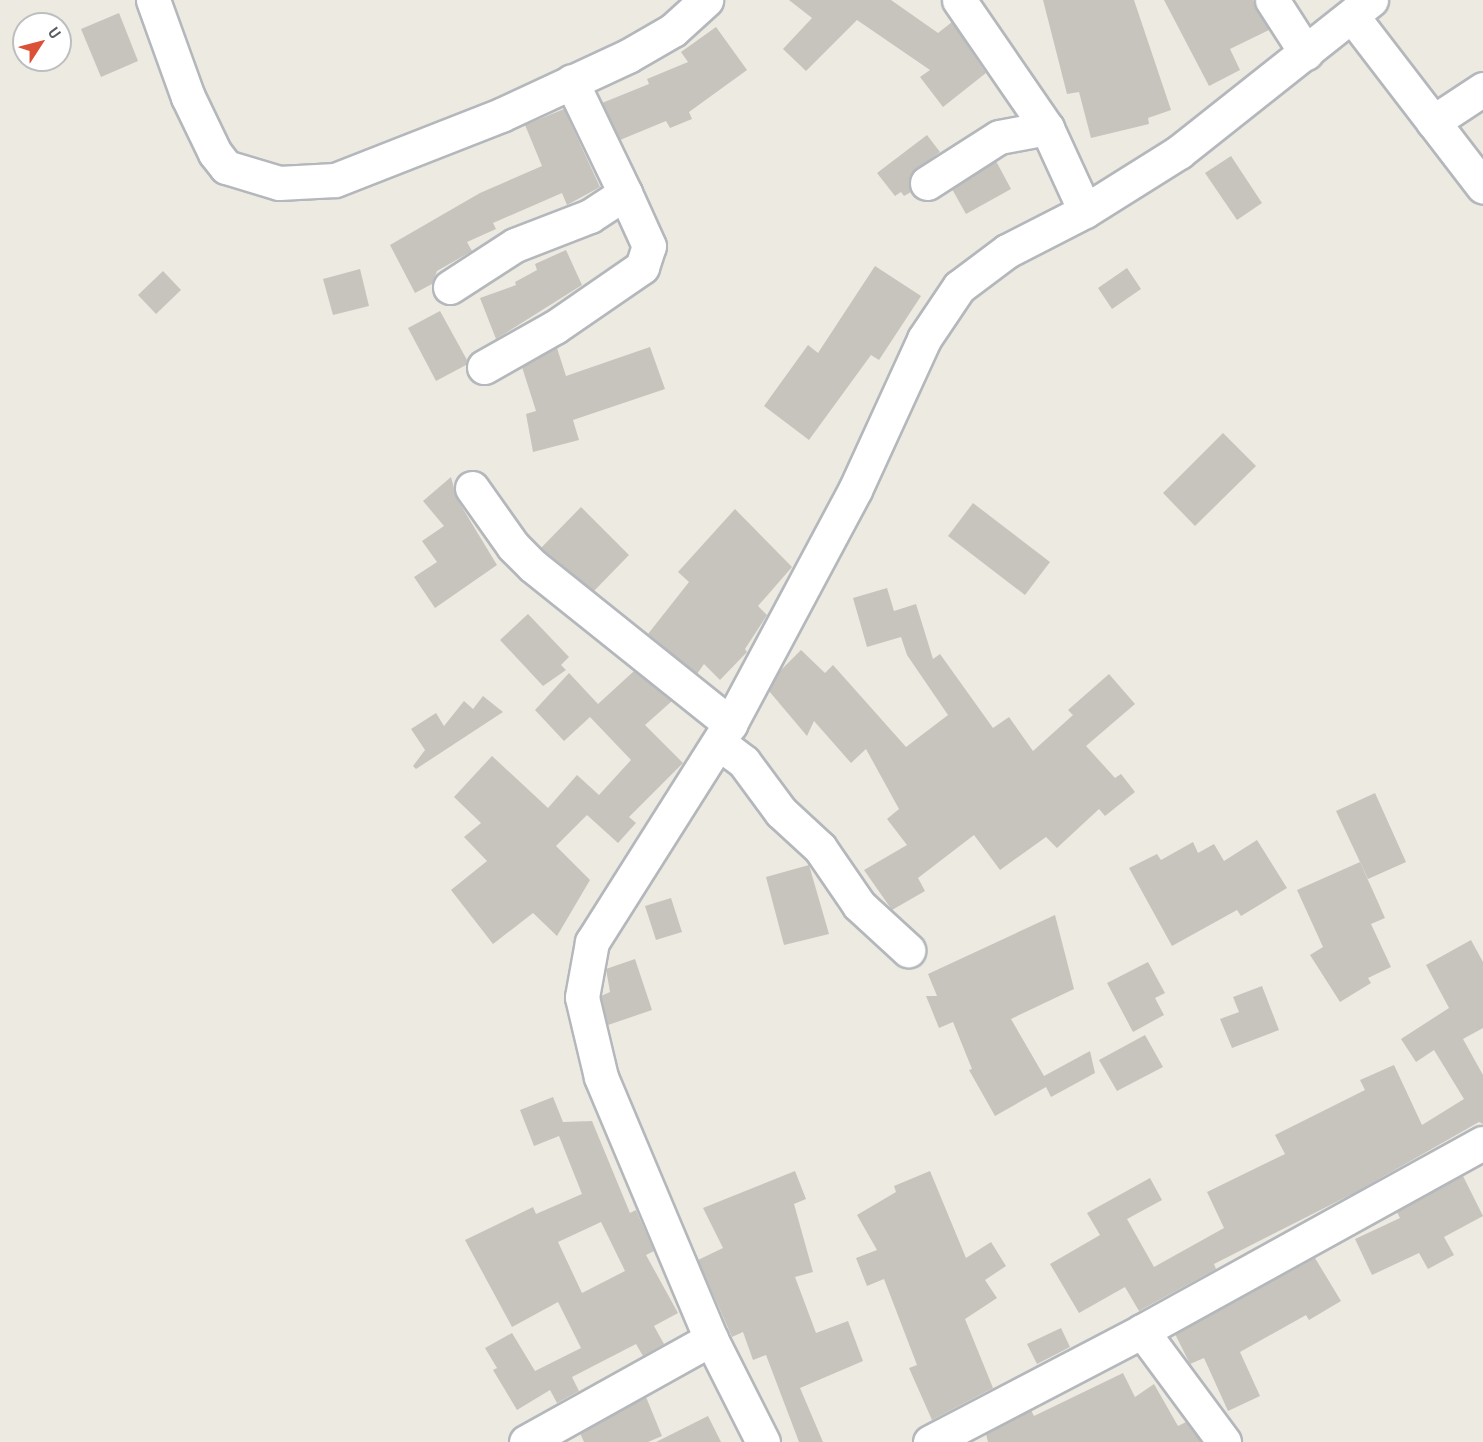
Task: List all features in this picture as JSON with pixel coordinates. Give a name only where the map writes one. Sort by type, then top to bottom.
[{"type":"street","points":[[153,0],[188,97],[215,153],[226,167],[279,183],[335,180],[501,115],[673,30],[706,0]]},
{"type":"street","points":[[959,0],[1047,128],[1085,211]]},
{"type":"street","points":[[1272,0],[1306,53]]},
{"type":"street","points":[[763,1442],[711,1339],[601,1077],[582,997],[592,942],[725,733],[855,490],[941,309],[958,287],[983,266],[1085,211],[1187,147],[1361,8],[1433,122],[1483,187]]},
{"type":"street","points":[[484,367],[555,327],[642,267],[649,256],[649,246],[626,193],[571,81]]},
{"type":"street","points":[[1433,122],[1483,89]]},
{"type":"street","points":[[927,183],[999,137],[1047,128]]},
{"type":"street","points":[[450,286],[515,246],[590,216],[626,193]]},
{"type":"street","points":[[472,488],[513,546],[533,566],[725,733],[781,812],[820,848],[859,905],[908,950]]},
{"type":"street","points":[[930,1442],[1142,1331],[1483,1143]]},
{"type":"street","points":[[1142,1331],[1224,1442]]},
{"type":"street","points":[[526,1442],[711,1339]]},
{"type":"building","points":[[789,0],[891,0],[938,33],[952,22],[986,73],[943,107],[920,77],[930,70],[857,20],[806,71],[783,49],[812,18]]},
{"type":"building","points":[[1043,0],[1134,0],[1171,110],[1148,118],[1149,124],[1091,138],[1079,92],[1067,94]]},
{"type":"building","points":[[1164,0],[1253,0],[1269,30],[1230,49],[1240,70],[1209,86]]},
{"type":"building","points":[[119,13],[138,61],[101,77],[81,29]]},
{"type":"building","points":[[716,27],[747,70],[689,112],[692,119],[670,128],[666,121],[620,140],[602,103],[649,84],[647,79],[688,62],[681,52]]},
{"type":"building","points":[[564,109],[600,187],[567,205],[562,193],[493,223],[496,229],[467,242],[472,251],[437,271],[432,284],[415,293],[390,245],[480,193],[542,166],[525,125]]},
{"type":"building","points":[[927,135],[940,152],[911,174],[911,192],[904,196],[901,192],[895,196],[877,173]]},
{"type":"building","points":[[1231,156],[1262,203],[1237,220],[1205,173]]},
{"type":"building","points":[[996,161],[1011,189],[966,214],[952,189]]},
{"type":"building","points":[[566,250],[582,285],[496,339],[480,298],[516,285],[515,282],[537,270],[535,264]]},
{"type":"building","points":[[875,266],[921,296],[879,360],[871,355],[809,440],[764,406],[808,345],[818,353]]},
{"type":"building","points":[[1127,268],[1141,289],[1112,309],[1098,288]]},
{"type":"building","points":[[360,269],[369,306],[333,315],[323,279]]},
{"type":"building","points":[[163,271],[181,290],[156,314],[138,295]]},
{"type":"building","points":[[440,311],[467,360],[466,365],[436,381],[408,328]]},
{"type":"building","points":[[650,347],[665,389],[573,420],[579,440],[533,452],[526,414],[536,411],[522,367],[557,348],[566,376]]},
{"type":"building","points":[[1223,433],[1256,466],[1195,526],[1163,493]]},
{"type":"building","points":[[451,477],[457,499],[497,565],[435,608],[414,577],[437,562],[422,541],[444,526],[423,501]]},
{"type":"building","points":[[973,503],[1050,562],[1025,595],[948,536]]},
{"type":"building","points":[[581,507],[629,555],[594,591],[541,548]]},
{"type":"building","points":[[735,509],[792,567],[758,606],[767,615],[745,649],[747,652],[720,680],[704,664],[697,674],[648,634],[689,582],[678,572]]},
{"type":"building","points":[[887,588],[894,611],[916,604],[933,659],[940,654],[993,728],[1009,717],[1033,751],[1073,715],[1068,710],[1109,674],[1135,704],[1086,746],[1115,778],[1121,774],[1135,792],[1105,816],[1099,809],[1057,848],[1046,837],[1000,870],[974,835],[918,878],[925,891],[892,910],[864,870],[907,845],[887,819],[899,809],[866,749],[851,763],[814,721],[807,736],[769,691],[778,673],[801,650],[825,673],[833,665],[906,747],[948,715],[907,655],[901,637],[867,647],[853,598]]},
{"type":"building","points":[[528,614],[569,657],[561,665],[566,670],[543,686],[500,640]]},
{"type":"building","points":[[634,671],[672,701],[645,725],[683,763],[629,817],[636,823],[618,843],[587,815],[556,846],[590,880],[557,936],[533,913],[493,944],[451,890],[487,861],[464,837],[481,823],[454,797],[492,756],[548,808],[577,775],[599,795],[631,760],[590,717],[564,741],[535,710],[569,673],[598,704]]},
{"type":"building","points":[[483,696],[503,712],[416,769],[413,766],[425,750],[411,729],[436,713],[444,726],[464,701],[473,709]]},
{"type":"building","points":[[1375,793],[1406,862],[1368,879],[1336,811]]},
{"type":"building","points":[[1257,840],[1287,888],[1241,916],[1237,910],[1172,946],[1129,868],[1157,854],[1161,860],[1193,842],[1198,853],[1214,844],[1224,861]]},
{"type":"building","points":[[1360,862],[1385,918],[1371,924],[1391,967],[1368,978],[1371,983],[1340,1002],[1310,955],[1323,947],[1297,890]]},
{"type":"building","points":[[809,865],[829,934],[784,945],[766,877]]},
{"type":"building","points":[[671,898],[682,932],[656,940],[645,906]]},
{"type":"building","points":[[1055,915],[1074,989],[1011,1019],[1044,1076],[1090,1051],[1095,1073],[1051,1097],[1046,1087],[995,1116],[969,1070],[972,1069],[953,1022],[939,1028],[926,996],[937,996],[928,974]]},
{"type":"building","points":[[1471,940],[1483,962],[1483,1028],[1463,1039],[1483,1075],[1483,1124],[1479,1122],[1356,1192],[1214,1264],[1216,1269],[1139,1311],[1125,1287],[1079,1313],[1050,1264],[1100,1235],[1087,1213],[1150,1178],[1162,1200],[1127,1219],[1154,1267],[1224,1228],[1207,1192],[1285,1154],[1275,1135],[1365,1090],[1360,1080],[1394,1065],[1422,1125],[1464,1099],[1434,1050],[1416,1062],[1401,1039],[1449,1008],[1426,965]]},
{"type":"building","points":[[635,959],[652,1010],[608,1025],[601,996],[610,992],[606,969]]},
{"type":"building","points":[[1148,962],[1165,993],[1155,998],[1164,1015],[1133,1032],[1107,983]]},
{"type":"building","points":[[1262,986],[1279,1030],[1232,1048],[1220,1019],[1239,1012],[1233,997]]},
{"type":"building","points":[[1145,1035],[1163,1067],[1117,1091],[1099,1060]]},
{"type":"building","points":[[553,1097],[563,1122],[592,1121],[630,1213],[636,1210],[654,1251],[646,1255],[678,1313],[654,1326],[664,1344],[643,1356],[636,1344],[572,1377],[579,1391],[557,1403],[550,1390],[517,1410],[493,1370],[497,1368],[485,1348],[512,1333],[535,1371],[581,1348],[558,1302],[512,1327],[465,1240],[533,1207],[536,1214],[582,1194],[559,1136],[534,1146],[520,1110]],"holes":[[[601,1222],[625,1271],[582,1293],[558,1242]]]},
{"type":"building","points":[[795,1171],[806,1199],[794,1204],[813,1272],[795,1277],[816,1333],[848,1321],[863,1361],[800,1388],[823,1442],[799,1442],[766,1355],[753,1360],[743,1332],[732,1337],[698,1260],[723,1248],[703,1208]]},
{"type":"building","points":[[930,1171],[966,1258],[991,1242],[1006,1266],[985,1280],[997,1298],[965,1319],[993,1388],[932,1420],[909,1368],[917,1365],[884,1279],[867,1286],[856,1258],[877,1250],[857,1215],[896,1192],[894,1186]]},
{"type":"building","points":[[1463,1176],[1483,1216],[1444,1237],[1454,1255],[1428,1269],[1419,1253],[1372,1275],[1355,1239],[1400,1218],[1397,1212]]},
{"type":"building","points":[[1315,1258],[1341,1301],[1309,1320],[1306,1315],[1240,1352],[1260,1396],[1228,1411],[1204,1358],[1190,1364],[1175,1334]]},
{"type":"building","points":[[1061,1328],[1070,1347],[1037,1364],[1027,1344]]},
{"type":"building","points":[[1123,1373],[1135,1397],[1154,1384],[1178,1426],[1186,1422],[1201,1442],[988,1442],[986,1434],[1031,1410],[1034,1416]]},
{"type":"building","points":[[646,1397],[662,1436],[648,1442],[584,1442],[580,1433]]},
{"type":"building","points":[[708,1416],[721,1442],[656,1442]]}]
